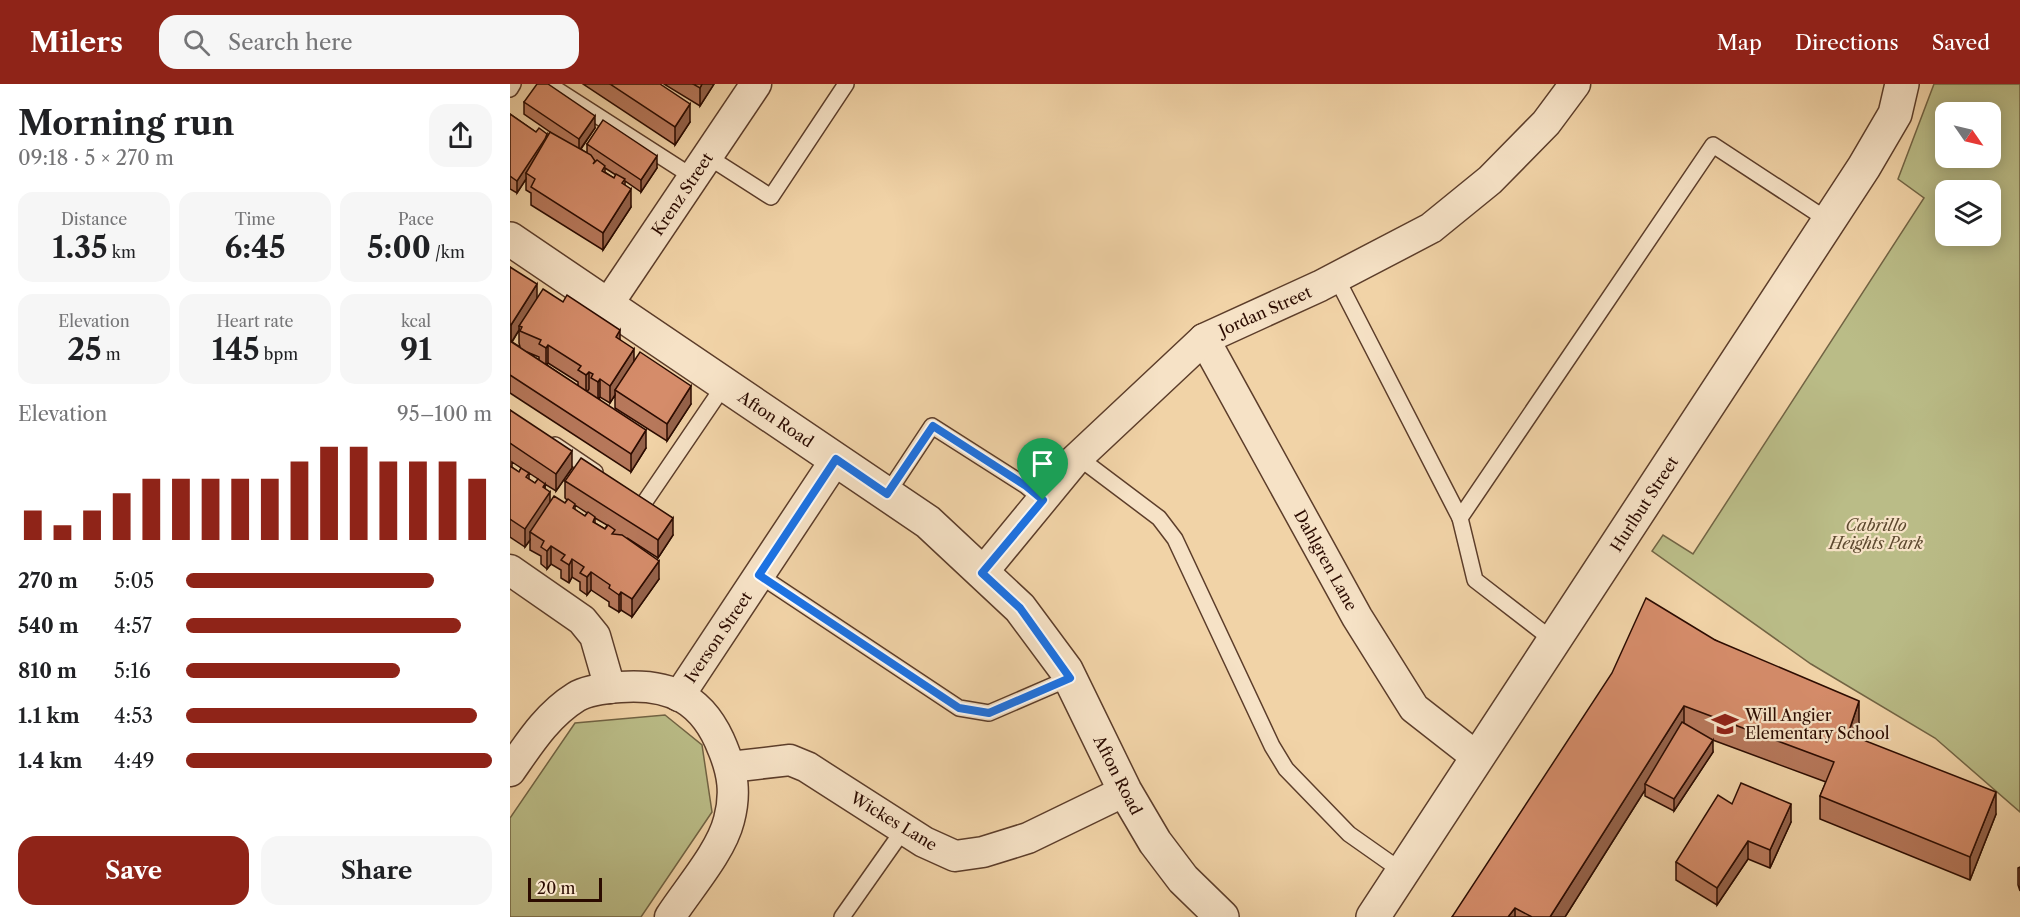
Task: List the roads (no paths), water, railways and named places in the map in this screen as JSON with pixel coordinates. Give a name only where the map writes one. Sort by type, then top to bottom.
[{"type":"street","name":"Krenz Street","points":[[608,304],[756,84]]},
{"type":"street","name":"Jordan Street","points":[[982,573],[1078,457],[1204,339],[1336,277],[1431,228],[1490,180],[1546,123],[1575,84]]},
{"type":"street","name":"Hurlbut Street","points":[[1373,917],[1864,167],[1894,114],[1902,84]]},
{"type":"street","name":"Afton Road","points":[[510,238],[928,522],[1020,608],[1070,678],[1125,791],[1155,842],[1183,879],[1222,917]]},
{"type":"street","name":"Dahlgren Lane","points":[[1204,339],[1358,617],[1414,708],[1478,758]]},
{"type":"street","name":"Iverson Street","points":[[679,696],[836,459]]},
{"type":"street","points":[[510,570],[582,620],[595,636],[610,688]]},
{"type":"street","name":"Iverson Street","points":[[510,771],[545,722],[578,695],[610,688],[641,686],[665,689],[701,709],[720,741],[730,767],[734,798],[729,822],[718,844],[670,917]]},
{"type":"street","name":"Wickes Lane","points":[[730,767],[790,760],[807,767],[904,829],[955,856],[983,852],[1028,838],[1125,791]]},
{"type":"lane","points":[[510,89],[513,84]]},
{"type":"lane","points":[[548,84],[700,167],[771,197],[846,84]]},
{"type":"lane","points":[[1460,518],[1713,145],[1829,221]]},
{"type":"lane","points":[[1336,277],[1460,518],[1475,580],[1554,641]]},
{"type":"lane","points":[[643,503],[725,384]]},
{"type":"lane","points":[[887,494],[933,426],[1026,486],[1043,500]]},
{"type":"lane","points":[[539,434],[605,478]]},
{"type":"lane","points":[[1078,457],[1159,518],[1175,539],[1272,746],[1286,769],[1349,834],[1403,872]]},
{"type":"lane","points":[[759,575],[959,708],[989,713],[1070,678]]},
{"type":"lane","points":[[842,917],[904,829]]},
{"type":"place","name":"Will Angier Elementary School","points":[[1725,724]]},
{"type":"park label","name":"Cabrillo Heights Park","points":[[1876,534]]}]
